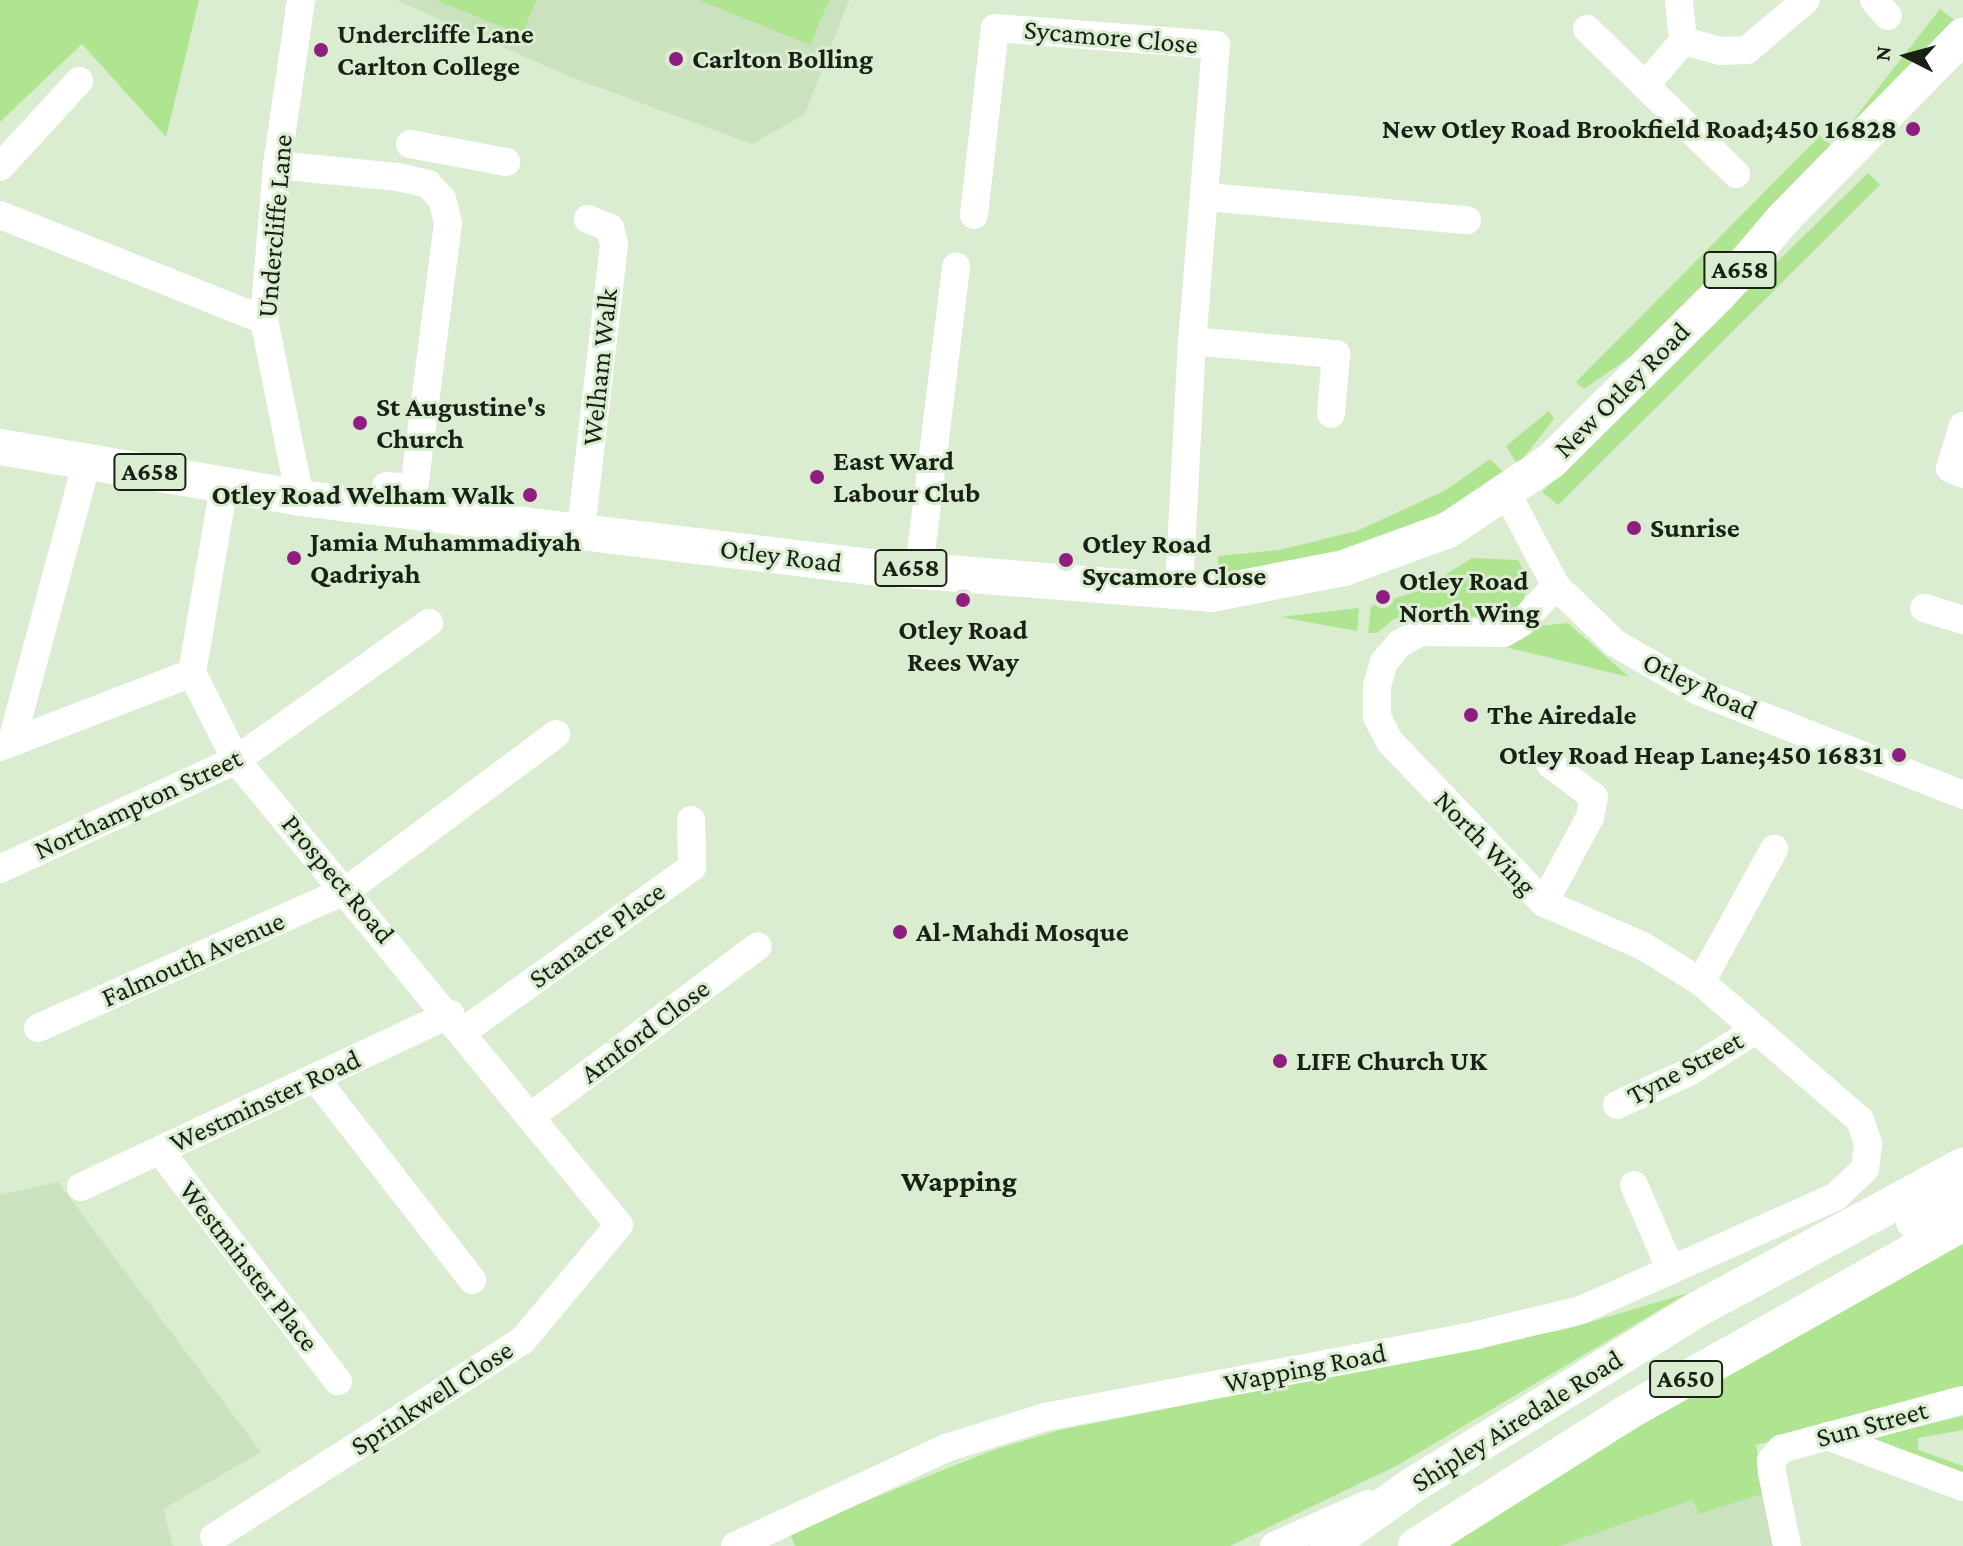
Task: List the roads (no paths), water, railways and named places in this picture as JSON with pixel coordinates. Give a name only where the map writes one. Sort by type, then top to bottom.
[{"type":"main road","name":"New Otley Road","points":[[1506,492],[1591,424],[1963,36]]},
{"type":"main road","name":"Otley Road","points":[[0,447],[300,498],[919,569],[1211,594],[1344,568],[1448,530],[1506,492]]},
{"type":"main road","name":"Shipley Airedale Road","points":[[1328,1546],[1413,1485],[1698,1309],[1963,1166]]},
{"type":"main road","points":[[1809,1248],[1890,1234],[1963,1196]]},
{"type":"main road","name":"Shipley Airedale Road","points":[[1416,1546],[1626,1413],[1963,1223]]},
{"type":"street","name":"Undercliffe Lane","points":[[300,498],[264,320],[277,165],[301,0]]},
{"type":"street","points":[[1645,86],[1683,41],[1679,0]]},
{"type":"street","points":[[1683,41],[1720,51],[1747,50],[1806,0]]},
{"type":"street","name":"Sycamore Close","points":[[974,215],[995,28],[1216,45],[1207,197],[1192,341],[1179,590]]},
{"type":"street","points":[[1587,29],[1736,174]]},
{"type":"street","points":[[0,167],[79,81]]},
{"type":"street","points":[[386,486],[414,488],[448,223],[442,199],[428,184],[421,146],[506,162]]},
{"type":"street","points":[[277,165],[428,184]]},
{"type":"street","points":[[1207,197],[1467,220]]},
{"type":"street","points":[[0,215],[264,320]]},
{"type":"street","name":"Welham Walk","points":[[581,530],[614,245],[610,228],[588,219]]},
{"type":"street","points":[[919,569],[956,266]]},
{"type":"street","points":[[1192,341],[1336,354],[1331,414]]},
{"type":"street","points":[[1956,471],[1963,426]]},
{"type":"street","points":[[6,744],[87,461]]},
{"type":"street","points":[[6,744],[192,673],[224,485]]},
{"type":"street","name":"Otley Road","points":[[1506,492],[1556,586],[1615,643],[1664,675],[1963,795]]},
{"type":"street","name":"North Wing","points":[[1556,586],[1521,623],[1504,633],[1421,632],[1399,644],[1384,662],[1377,686],[1377,717],[1390,742],[1544,903],[1643,946],[1701,982],[1860,1120],[1868,1143],[1865,1169]]},
{"type":"street","points":[[1924,608],[1963,620]]},
{"type":"street","name":"Northampton Street","points":[[0,869],[236,760],[429,623]]},
{"type":"street","name":"Prospect Road","points":[[192,673],[236,760],[533,1115],[619,1225]]},
{"type":"street","name":"Falmouth Avenue","points":[[38,1028],[347,890],[556,734]]},
{"type":"street","points":[[1544,903],[1590,817],[1594,797],[1550,764]]},
{"type":"street","name":"Stanacre Place","points":[[457,1023],[692,867],[691,820]]},
{"type":"street","points":[[1701,982],[1774,849]]},
{"type":"street","name":"Arnford Close","points":[[533,1115],[758,946]]},
{"type":"street","name":"Westminster Road","points":[[81,1187],[315,1078],[457,1023]]},
{"type":"street","name":"Tyne Street","points":[[1617,1105],[1689,1072],[1754,1031]]},
{"type":"street","points":[[315,1078],[472,1280]]},
{"type":"street","name":"Westminster Place","points":[[160,1151],[338,1381]]},
{"type":"street","name":"Wapping Road","points":[[735,1546],[946,1448],[1045,1417],[1477,1335],[1581,1310],[1835,1197],[1865,1169]]},
{"type":"street","points":[[1634,1185],[1671,1270]]},
{"type":"street","name":"Sprinkwell Close","points":[[214,1537],[522,1341],[619,1225]]},
{"type":"street","name":"Sun Street","points":[[1788,1545],[1771,1461],[1781,1449],[1963,1400]]},
{"type":"street","points":[[1827,1436],[1963,1487]]},
{"type":"street","points":[[1274,1546],[1413,1485]]},
{"type":"place","name":"Undercliffe Lane Carlton College","points":[[321,50]]},
{"type":"place","name":"Carlton Bolling","points":[[676,59]]},
{"type":"place","name":"New Otley Road Brookfield Road;450 16828","points":[[1913,129]]},
{"type":"place","name":"St Augustine's Church","points":[[360,423]]},
{"type":"place","name":"East Ward Labour Club","points":[[817,477]]},
{"type":"place","name":"Otley Road Welham Walk","points":[[530,495]]},
{"type":"place","name":"Sunrise","points":[[1634,528]]},
{"type":"place","name":"Jamia Muhammadiyah Qadriyah","points":[[294,558]]},
{"type":"place","name":"Otley Road Sycamore Close","points":[[1066,560]]},
{"type":"place","name":"Otley Road North Wing","points":[[1383,597]]},
{"type":"place","name":"Otley Road Rees Way","points":[[963,600]]},
{"type":"place","name":"The Airedale","points":[[1471,715]]},
{"type":"place","name":"Otley Road Heap Lane;450 16831","points":[[1899,755]]},
{"type":"place","name":"Al‐Mahdi Mosque","points":[[900,932]]},
{"type":"place","name":"LIFE Church UK","points":[[1280,1061]]},
{"type":"district","name":"Wapping","points":[[959,1181]]}]
